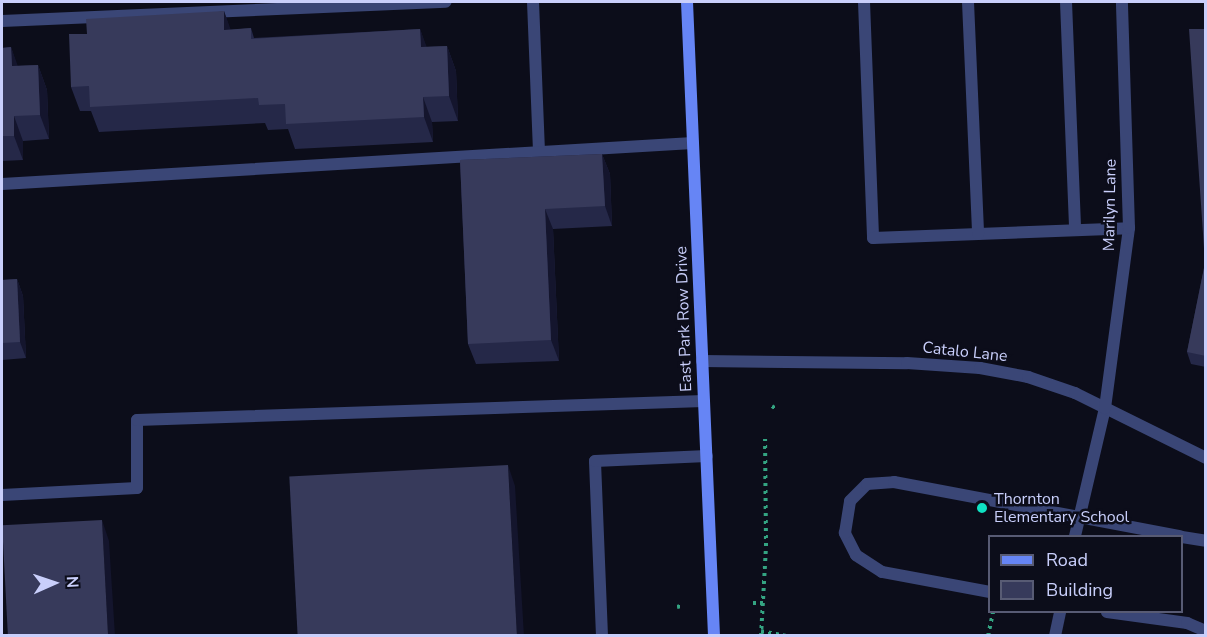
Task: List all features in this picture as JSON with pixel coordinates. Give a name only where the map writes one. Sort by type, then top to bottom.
[{"type":"main road","name":"East Park Row Drive","points":[[687,2],[714,636]]},
{"type":"street","points":[[2,21],[446,2]]},
{"type":"street","points":[[533,2],[539,152]]},
{"type":"street","points":[[864,2],[873,238],[1129,228]]},
{"type":"street","points":[[968,2],[978,234]]},
{"type":"street","points":[[1066,2],[1075,230]]},
{"type":"street","name":"Marilyn Lane","points":[[1075,535],[1105,408],[1129,228],[1122,2]]},
{"type":"street","points":[[2,184],[693,142]]},
{"type":"street","name":"Catalo Lane","points":[[702,361],[907,363],[980,368],[1028,377],[1105,408],[1206,458]]},
{"type":"street","points":[[2,495],[137,488],[136,420],[704,401]]},
{"type":"street","points":[[602,636],[595,461],[706,456]]},
{"type":"street","points":[[988,592],[882,572],[856,555],[845,533],[850,501],[867,484],[894,482],[1170,535]]},
{"type":"street","points":[[1183,537],[1206,541]]},
{"type":"street","points":[[1055,636],[1060,613]]},
{"type":"street","points":[[1114,613],[1187,623],[1206,631]]},
{"type":"path","points":[[772,406],[777,410]]},
{"type":"path","points":[[765,439],[761,633],[787,636]]},
{"type":"path","points":[[753,603],[763,603]]},
{"type":"path","points":[[988,636],[993,613]]},
{"type":"building","points":[[224,11],[224,30],[251,28],[251,39],[420,29],[421,47],[447,46],[449,96],[423,97],[424,117],[286,124],[285,104],[259,105],[258,98],[90,107],[89,86],[71,87],[69,34],[87,34],[86,19]]},
{"type":"building","points":[[1189,29],[1206,29],[1206,356],[1187,352],[1205,263]]},
{"type":"building","points":[[11,47],[12,66],[38,65],[40,115],[14,116],[14,136],[2,136],[2,48]]},
{"type":"building","points":[[602,154],[605,206],[545,209],[551,340],[468,344],[460,160]]},
{"type":"building","points":[[17,279],[20,342],[2,343],[2,280]]},
{"type":"building","points":[[508,465],[517,636],[298,636],[289,476]]},
{"type":"building","points":[[102,520],[108,636],[8,636],[2,525]]},
{"type":"place","name":"Thornton Elementary School","points":[[982,508]]}]
